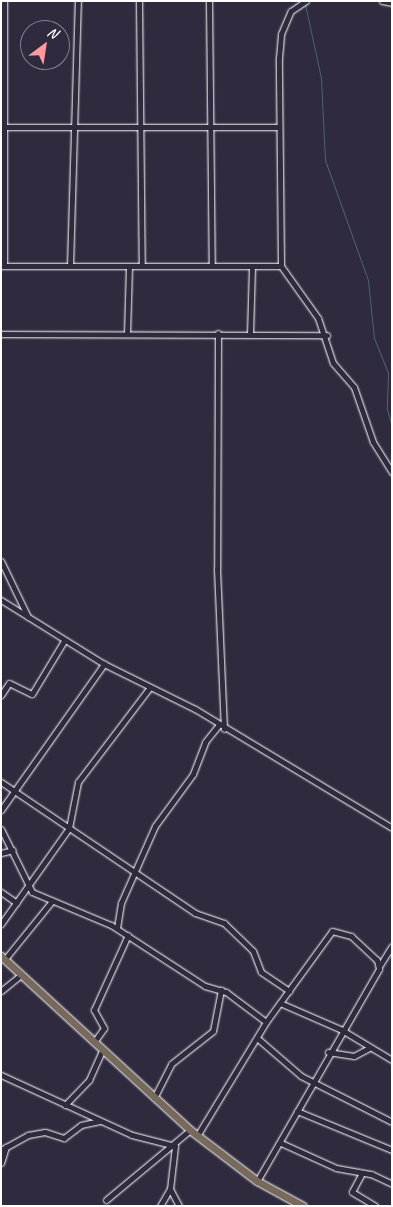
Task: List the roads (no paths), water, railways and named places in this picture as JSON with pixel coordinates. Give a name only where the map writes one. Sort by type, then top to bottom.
[{"type":"main road","points":[[3,958],[197,1136],[257,1181],[302,1206]]},
{"type":"street","points":[[4,1],[3,266],[281,266]]},
{"type":"street","points":[[70,266],[78,1]]},
{"type":"street","points":[[139,1],[142,266]]},
{"type":"street","points":[[209,1],[213,127],[212,266]]},
{"type":"street","points":[[306,1],[291,11],[281,34],[279,127],[281,266],[304,294],[327,336],[334,363],[354,387],[373,442],[392,472]]},
{"type":"street","points":[[382,1],[392,3]]},
{"type":"street","points":[[3,127],[73,125],[279,127]]},
{"type":"street","points":[[127,334],[129,266]]},
{"type":"street","points":[[250,334],[252,266]]},
{"type":"street","points":[[1,334],[218,333],[327,336]]},
{"type":"street","points":[[218,333],[217,569],[224,730]]},
{"type":"street","points":[[1,561],[28,617]]},
{"type":"street","points":[[1,600],[64,641],[150,687],[392,828]]},
{"type":"street","points":[[1,695],[9,683],[32,694],[64,641]]},
{"type":"street","points":[[1,810],[104,664]]},
{"type":"street","points":[[1,924],[69,828],[78,782],[150,687]]},
{"type":"street","points":[[117,928],[121,903],[155,826],[193,774],[205,742],[218,726]]},
{"type":"street","points":[[1,782],[195,913],[229,927],[253,952],[261,972],[289,991]]},
{"type":"street","points":[[1,829],[13,850],[28,887],[52,902],[117,928],[191,978],[221,990],[266,1022]]},
{"type":"street","points":[[1,853],[13,850]]},
{"type":"street","points":[[1,892],[17,903]]},
{"type":"street","points":[[3,958],[52,902]]},
{"type":"street","points":[[197,1136],[266,1022],[338,930],[380,965]]},
{"type":"street","points":[[94,1042],[104,1028],[94,1010],[128,935]]},
{"type":"street","points":[[257,1181],[281,1143],[328,1052],[392,946]]},
{"type":"street","points":[[1,991],[21,975]]},
{"type":"street","points":[[154,1098],[171,1064],[213,1031],[221,990]]},
{"type":"street","points":[[280,1003],[342,1030],[369,1048],[392,1060]]},
{"type":"street","points":[[257,1038],[312,1081],[392,1122]]},
{"type":"street","points":[[328,1052],[354,1056],[369,1048]]},
{"type":"street","points":[[65,1105],[88,1080],[103,1050]]},
{"type":"street","points":[[2,1077],[100,1121],[175,1146]]},
{"type":"street","points":[[297,1111],[392,1150]]},
{"type":"street","points":[[1,1163],[4,1149],[38,1132],[67,1138],[81,1125],[100,1121]]},
{"type":"street","points":[[106,1200],[175,1146],[190,1130]]},
{"type":"street","points":[[281,1143],[336,1168],[362,1173],[392,1184]]},
{"type":"street","points":[[160,1206],[170,1189],[175,1146]]},
{"type":"street","points":[[362,1173],[352,1192],[375,1206]]},
{"type":"street","points":[[170,1189],[177,1205]]},
{"type":"waterway","points":[[305,4],[321,78],[325,160],[368,280],[374,338],[388,373],[387,409],[392,427]]}]
